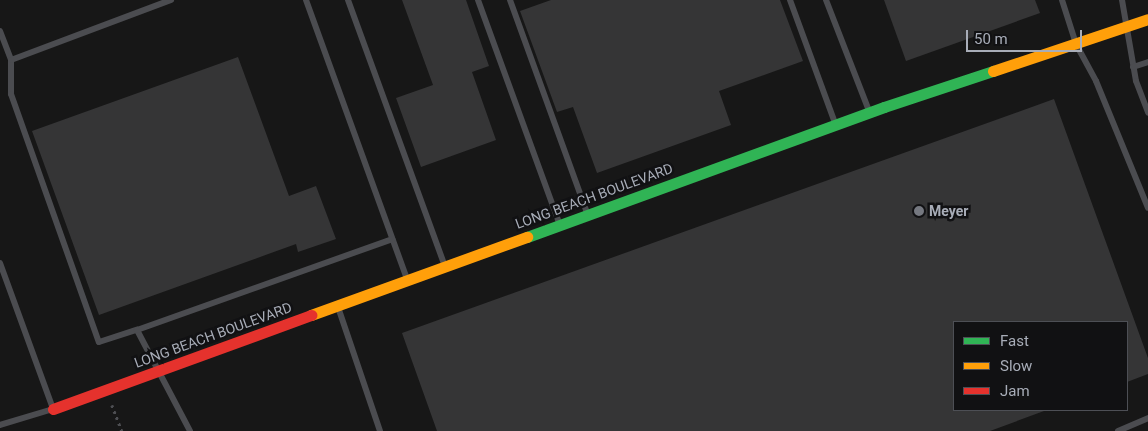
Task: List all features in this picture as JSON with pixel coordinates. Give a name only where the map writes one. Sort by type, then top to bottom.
[{"type":"street","name":"LONG BEACH BOULEVARD","points":[[53,409],[835,124],[1148,19]]},
{"type":"lane","points":[[11,60],[171,0]]},
{"type":"lane","points":[[306,0],[408,280]]},
{"type":"lane","points":[[348,0],[445,266]]},
{"type":"lane","points":[[478,0],[560,224]]},
{"type":"lane","points":[[510,0],[587,214]]},
{"type":"lane","points":[[790,0],[835,124]]},
{"type":"lane","points":[[826,0],[869,112]]},
{"type":"lane","points":[[1062,0],[1076,44],[1096,81],[1148,208]]},
{"type":"lane","points":[[1122,0],[1133,67],[1148,113]]},
{"type":"lane","points":[[0,31],[11,60],[11,94],[99,342],[392,238]]},
{"type":"lane","points":[[1133,67],[1148,62]]},
{"type":"lane","points":[[0,262],[53,409],[0,425]]},
{"type":"lane","points":[[338,305],[380,431]]},
{"type":"lane","points":[[137,330],[190,431]]},
{"type":"lane","points":[[1118,431],[1148,418]]},
{"type":"path","points":[[106,390],[122,431]]},
{"type":"building","points":[[402,0],[466,0],[489,66],[472,72],[496,140],[421,167],[396,98],[433,85]]},
{"type":"building","points":[[551,0],[780,0],[803,61],[719,91],[731,125],[597,173],[573,107],[557,112],[520,11]]},
{"type":"building","points":[[884,0],[1035,0],[1040,13],[906,61]]},
{"type":"building","points":[[238,57],[289,196],[316,186],[336,239],[298,252],[296,244],[99,315],[32,131]]},
{"type":"building","name":"Meyer","points":[[1054,99],[1148,358],[1148,374],[1128,382],[1128,321],[953,321],[953,411],[1044,411],[990,431],[437,431],[402,333]]},
{"type":"traffic: fast","points":[[527,237],[884,107],[993,71]]},
{"type":"traffic: slow","points":[[993,71],[1148,19]]},
{"type":"traffic: slow","points":[[311,315],[527,237]]},
{"type":"traffic: jam","points":[[53,409],[311,315]]},
{"type":"place","name":"Meyer","points":[[919,211]]}]
